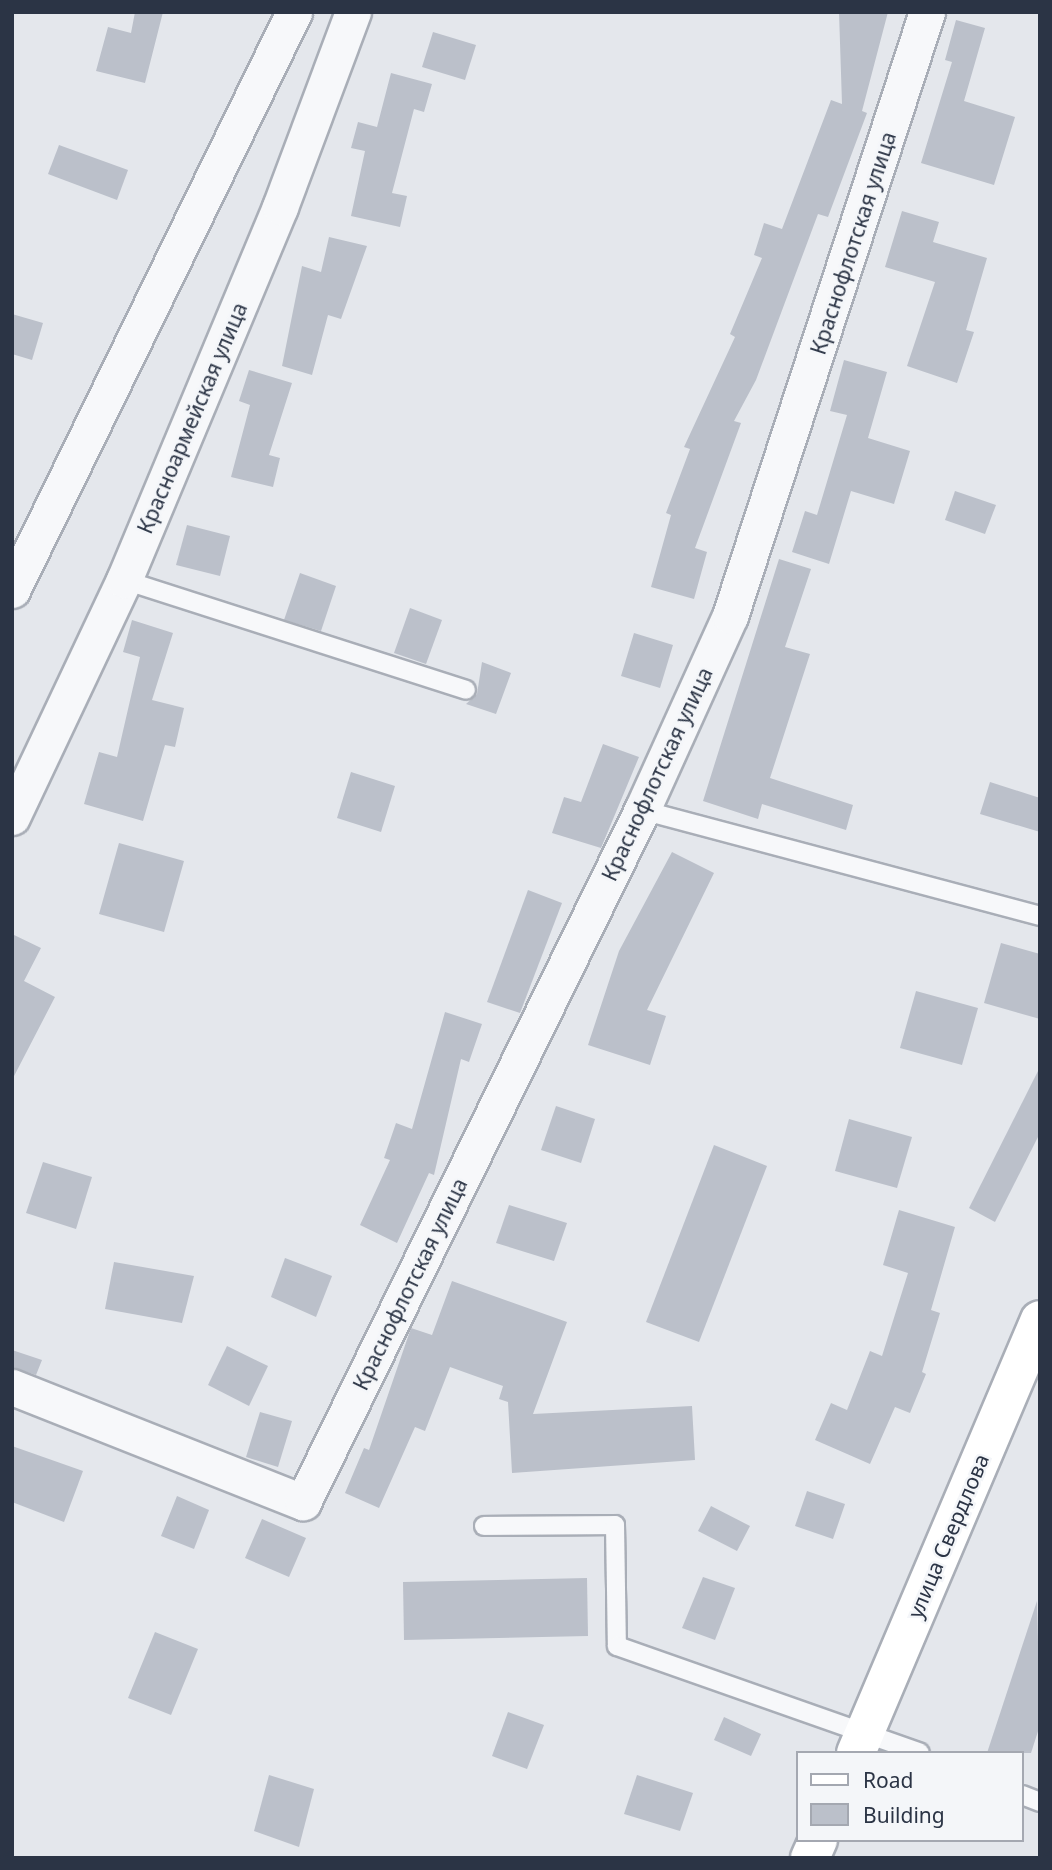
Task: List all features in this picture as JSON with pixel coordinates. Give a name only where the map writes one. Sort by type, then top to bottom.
[{"type":"main road","name":"улица Свердлова","points":[[861,1742],[1040,1320]]},
{"type":"main road","points":[[810,1858],[817,1842]]},
{"type":"street","points":[[12,590],[294,12]]},
{"type":"street","name":"Красноармейская улица","points":[[12,817],[124,580],[280,207],[353,12]]},
{"type":"street","name":"Краснофлотская улица","points":[[12,1387],[303,1502],[642,810],[730,616],[927,12]]},
{"type":"lane","points":[[124,580],[466,690]]},
{"type":"lane","points":[[642,810],[1040,916]]},
{"type":"lane","points":[[484,1526],[615,1525],[617,1646],[861,1742],[909,1751]]},
{"type":"building","points":[[135,12],[163,12],[145,83],[96,71],[108,27],[131,33]]},
{"type":"building","points":[[839,12],[888,12],[862,111],[867,113],[828,217],[818,214],[756,380],[734,421],[741,423],[695,548],[707,552],[694,599],[651,587],[671,515],[666,513],[690,449],[684,447],[735,337],[730,334],[762,258],[754,255],[764,223],[782,229],[831,100],[842,104]]},
{"type":"building","points":[[956,20],[985,28],[964,101],[1015,117],[994,185],[921,163],[952,62],[945,60]]},
{"type":"building","points":[[433,32],[476,45],[465,80],[422,67]]},
{"type":"building","points":[[391,73],[432,84],[424,112],[414,109],[392,193],[407,196],[400,227],[351,216],[365,151],[351,148],[358,122],[377,127]]},
{"type":"building","points":[[59,145],[128,170],[117,200],[48,174]]},
{"type":"building","points":[[902,211],[939,222],[933,242],[987,258],[966,330],[974,332],[957,383],[907,366],[935,282],[885,267]]},
{"type":"building","points":[[329,237],[367,246],[341,319],[328,315],[312,375],[282,366],[302,266],[321,272]]},
{"type":"building","points":[[12,314],[43,323],[32,360],[12,354]]},
{"type":"building","points":[[844,360],[887,372],[868,438],[910,451],[894,504],[851,491],[829,564],[792,552],[805,511],[817,515],[847,415],[830,411]]},
{"type":"building","points":[[249,370],[292,383],[269,455],[280,458],[273,487],[231,477],[250,405],[239,401]]},
{"type":"building","points":[[955,491],[996,505],[985,534],[945,520]]},
{"type":"building","points":[[187,525],[230,536],[220,576],[176,565]]},
{"type":"building","points":[[779,559],[811,569],[785,647],[810,654],[770,778],[853,805],[846,830],[762,804],[758,819],[703,801]]},
{"type":"building","points":[[300,573],[336,586],[321,631],[284,620]]},
{"type":"building","points":[[410,608],[442,620],[426,664],[394,653]]},
{"type":"building","points":[[132,620],[173,633],[152,700],[184,708],[175,747],[165,745],[143,821],[84,804],[99,752],[117,757],[140,657],[123,652]]},
{"type":"building","points":[[634,633],[673,645],[660,688],[621,676]]},
{"type":"building","points":[[482,662],[511,673],[496,714],[466,704],[477,694]]},
{"type":"building","points":[[603,744],[639,757],[601,848],[552,833],[564,797],[581,802]]},
{"type":"building","points":[[351,772],[395,786],[381,832],[337,818]]},
{"type":"building","points":[[990,782],[1040,798],[1040,832],[980,814]]},
{"type":"building","points":[[119,843],[184,861],[164,932],[99,914]]},
{"type":"building","points":[[672,852],[714,873],[647,1010],[666,1016],[650,1065],[588,1045],[619,951]]},
{"type":"building","points":[[528,890],[562,903],[520,1013],[487,1002]]},
{"type":"building","points":[[12,934],[41,948],[24,981],[55,997],[12,1080]]},
{"type":"building","points":[[1001,943],[1040,954],[1040,1019],[984,1003]]},
{"type":"building","points":[[916,991],[978,1008],[962,1065],[900,1048]]},
{"type":"building","points":[[445,1012],[482,1024],[469,1062],[461,1059],[434,1175],[429,1173],[397,1243],[360,1225],[390,1160],[384,1158],[396,1123],[412,1129]]},
{"type":"building","points":[[1040,1067],[1040,1133],[995,1222],[969,1208]]},
{"type":"building","points":[[556,1106],[595,1119],[581,1163],[541,1150]]},
{"type":"building","points":[[849,1119],[912,1137],[897,1188],[835,1171]]},
{"type":"building","points":[[714,1145],[767,1166],[699,1342],[646,1322]]},
{"type":"building","points":[[43,1162],[92,1177],[76,1229],[26,1213]]},
{"type":"building","points":[[509,1205],[567,1223],[554,1261],[496,1243]]},
{"type":"building","points":[[899,1210],[955,1227],[931,1310],[940,1313],[922,1372],[926,1374],[910,1413],[895,1407],[870,1464],[815,1440],[831,1403],[847,1410],[870,1351],[882,1356],[908,1273],[883,1265]]},
{"type":"building","points":[[285,1258],[332,1276],[316,1317],[271,1297]]},
{"type":"building","points":[[114,1262],[194,1276],[182,1323],[105,1309]]},
{"type":"building","points":[[452,1281],[567,1322],[533,1414],[692,1406],[695,1460],[512,1473],[508,1402],[499,1399],[503,1386],[450,1367],[425,1431],[415,1427],[379,1508],[345,1493],[364,1448],[369,1450],[411,1328],[432,1335]]},
{"type":"building","points":[[227,1346],[268,1366],[249,1406],[208,1385]]},
{"type":"building","points":[[12,1350],[42,1360],[36,1375],[12,1367]]},
{"type":"building","points":[[260,1412],[292,1421],[278,1467],[246,1457]]},
{"type":"building","points":[[12,1446],[83,1471],[64,1522],[12,1502]]},
{"type":"building","points":[[807,1491],[845,1504],[833,1539],[795,1526]]},
{"type":"building","points":[[177,1496],[209,1510],[194,1549],[161,1536]]},
{"type":"building","points":[[711,1506],[750,1526],[737,1551],[698,1531]]},
{"type":"building","points":[[262,1519],[306,1538],[289,1577],[245,1558]]},
{"type":"building","points":[[703,1577],[735,1588],[715,1640],[682,1628]]},
{"type":"building","points":[[587,1578],[588,1636],[404,1640],[403,1582]]},
{"type":"building","points":[[1037,1601],[1040,1725],[1031,1753],[988,1751]]},
{"type":"building","points":[[155,1632],[198,1649],[171,1715],[128,1698]]},
{"type":"building","points":[[508,1712],[544,1725],[527,1769],[492,1756]]},
{"type":"building","points":[[724,1717],[761,1734],[751,1756],[714,1740]]},
{"type":"building","points":[[269,1775],[314,1789],[299,1847],[254,1831]]},
{"type":"building","points":[[637,1775],[693,1793],[680,1831],[624,1814]]}]
